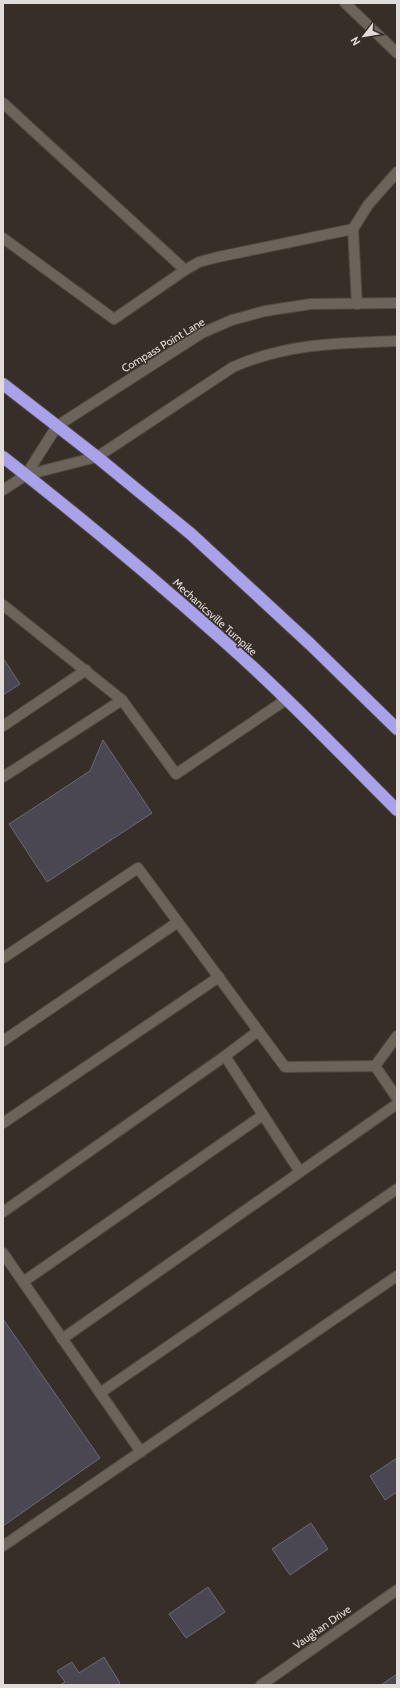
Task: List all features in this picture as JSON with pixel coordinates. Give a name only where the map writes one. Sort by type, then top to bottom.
[{"type":"highway","points":[[3,384],[191,534],[310,644],[397,728]]},
{"type":"highway","name":"Mechanicsville Turnpike","points":[[3,457],[125,554],[225,641],[287,699],[397,810]]},
{"type":"street","points":[[345,3],[397,53]]},
{"type":"street","points":[[3,103],[185,270]]},
{"type":"street","points":[[357,304],[354,229],[368,205],[397,172]]},
{"type":"street","points":[[3,238],[114,319],[199,262],[354,229]]},
{"type":"street","name":"Compass Point Lane","points":[[26,475],[56,426],[202,333],[232,320],[265,311],[311,304],[397,303]]},
{"type":"street","name":"Compass Point Lane","points":[[3,490],[26,475],[97,458],[233,367],[256,357],[285,349],[336,343],[397,341]]},
{"type":"street","points":[[3,605],[122,700],[176,774],[287,699]]},
{"type":"street","points":[[3,726],[86,670]]},
{"type":"street","points":[[3,777],[122,700]]},
{"type":"street","points":[[3,958],[138,868],[285,1067],[375,1066]]},
{"type":"street","points":[[3,1041],[178,922]]},
{"type":"street","points":[[3,1123],[219,977]]},
{"type":"street","points":[[3,1212],[225,1056],[258,1031]]},
{"type":"street","points":[[375,1066],[397,1036]]},
{"type":"street","points":[[225,1056],[300,1172]]},
{"type":"street","points":[[375,1066],[397,1098]]},
{"type":"street","points":[[62,1339],[397,1104]]},
{"type":"street","points":[[23,1282],[263,1115]]},
{"type":"street","points":[[100,1393],[397,1189]]},
{"type":"street","points":[[3,1253],[141,1452]]},
{"type":"street","points":[[3,1546],[397,1276]]},
{"type":"street","name":"Vaughan Drive","points":[[261,1685],[397,1590]]},
{"type":"building","points":[[3,658],[20,684],[3,695]]},
{"type":"building","points":[[103,740],[152,813],[47,882],[9,824],[90,771]]},
{"type":"building","points":[[3,1319],[100,1458],[3,1526]]},
{"type":"building","points":[[397,1458],[397,1492],[385,1500],[370,1476]]},
{"type":"building","points":[[311,1523],[328,1549],[290,1575],[272,1549]]},
{"type":"building","points":[[208,1587],[225,1612],[186,1638],[169,1614]]},
{"type":"building","points":[[104,1657],[120,1683],[117,1685],[60,1685],[65,1682],[57,1671],[72,1662],[79,1673]]},
{"type":"building","points":[[397,1674],[397,1685],[381,1685]]}]
